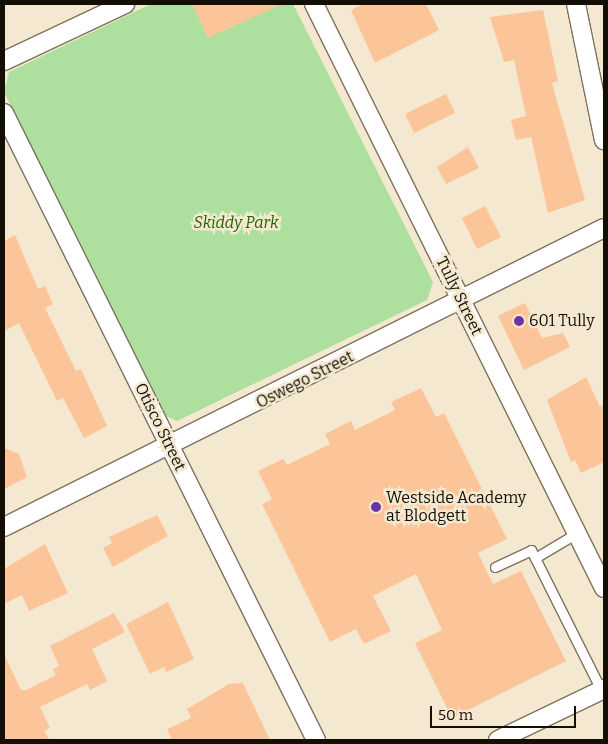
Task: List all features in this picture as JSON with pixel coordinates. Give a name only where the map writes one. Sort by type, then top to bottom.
[{"type":"street","points":[[4,61],[125,4]]},
{"type":"street","name":"Tully Street","points":[[314,4],[604,588]]},
{"type":"street","points":[[576,4],[604,140]]},
{"type":"street","name":"Otisco Street","points":[[4,113],[316,740]]},
{"type":"street","name":"Oswego Street","points":[[4,527],[604,228]]},
{"type":"street","points":[[498,740],[602,689]]},
{"type":"lane","points":[[535,558],[577,533]]},
{"type":"lane","points":[[494,567],[531,550],[602,689]]},
{"type":"green space","name":"Skiddy Park","points":[[151,4],[293,4],[433,282],[427,300],[177,421],[164,415],[4,92],[9,72]]},
{"type":"building","points":[[192,4],[282,4],[208,38]]},
{"type":"building","points":[[364,4],[426,4],[439,30],[375,63],[351,10]]},
{"type":"building","points":[[543,10],[558,81],[552,83],[585,200],[548,213],[531,137],[516,140],[511,120],[526,116],[514,60],[504,62],[490,17]]},
{"type":"building","points":[[446,94],[455,113],[414,133],[405,114]]},
{"type":"building","points":[[468,147],[479,168],[446,184],[437,167]]},
{"type":"building","points":[[485,206],[501,237],[477,249],[462,218]]},
{"type":"building","points":[[15,235],[38,289],[45,286],[53,304],[45,308],[76,371],[81,369],[107,426],[84,438],[63,398],[57,401],[19,323],[4,331],[4,241]]},
{"type":"building","points":[[525,303],[542,338],[563,333],[570,347],[524,370],[498,316]]},
{"type":"building","points":[[586,377],[600,407],[604,404],[604,462],[581,473],[575,460],[571,462],[547,400]]},
{"type":"building","points":[[421,388],[436,417],[444,413],[507,539],[478,553],[493,584],[521,571],[566,661],[452,718],[415,643],[442,630],[416,574],[373,596],[391,631],[364,644],[356,629],[330,642],[262,504],[272,499],[258,471],[283,459],[287,465],[330,444],[325,434],[351,421],[355,430],[395,410],[391,402]]},
{"type":"building","points":[[4,448],[19,454],[27,477],[4,489]]},
{"type":"building","points":[[157,515],[168,536],[113,567],[103,548],[112,543],[109,537]]},
{"type":"building","points":[[45,544],[68,593],[29,611],[22,595],[4,604],[4,569]]},
{"type":"building","points":[[168,602],[194,659],[166,672],[164,667],[150,674],[126,624]]},
{"type":"building","points":[[114,613],[125,632],[92,649],[107,681],[90,690],[87,684],[40,707],[50,728],[44,731],[50,740],[4,740],[4,654],[21,690],[26,690],[56,675],[53,669],[59,666],[50,646]]},
{"type":"building","points":[[243,683],[270,740],[172,740],[167,729],[191,718],[187,709],[229,684]]},
{"type":"place","name":"601 Tully","points":[[519,321]]},
{"type":"place","name":"Westside Academy at Blodgett","points":[[376,507]]}]
